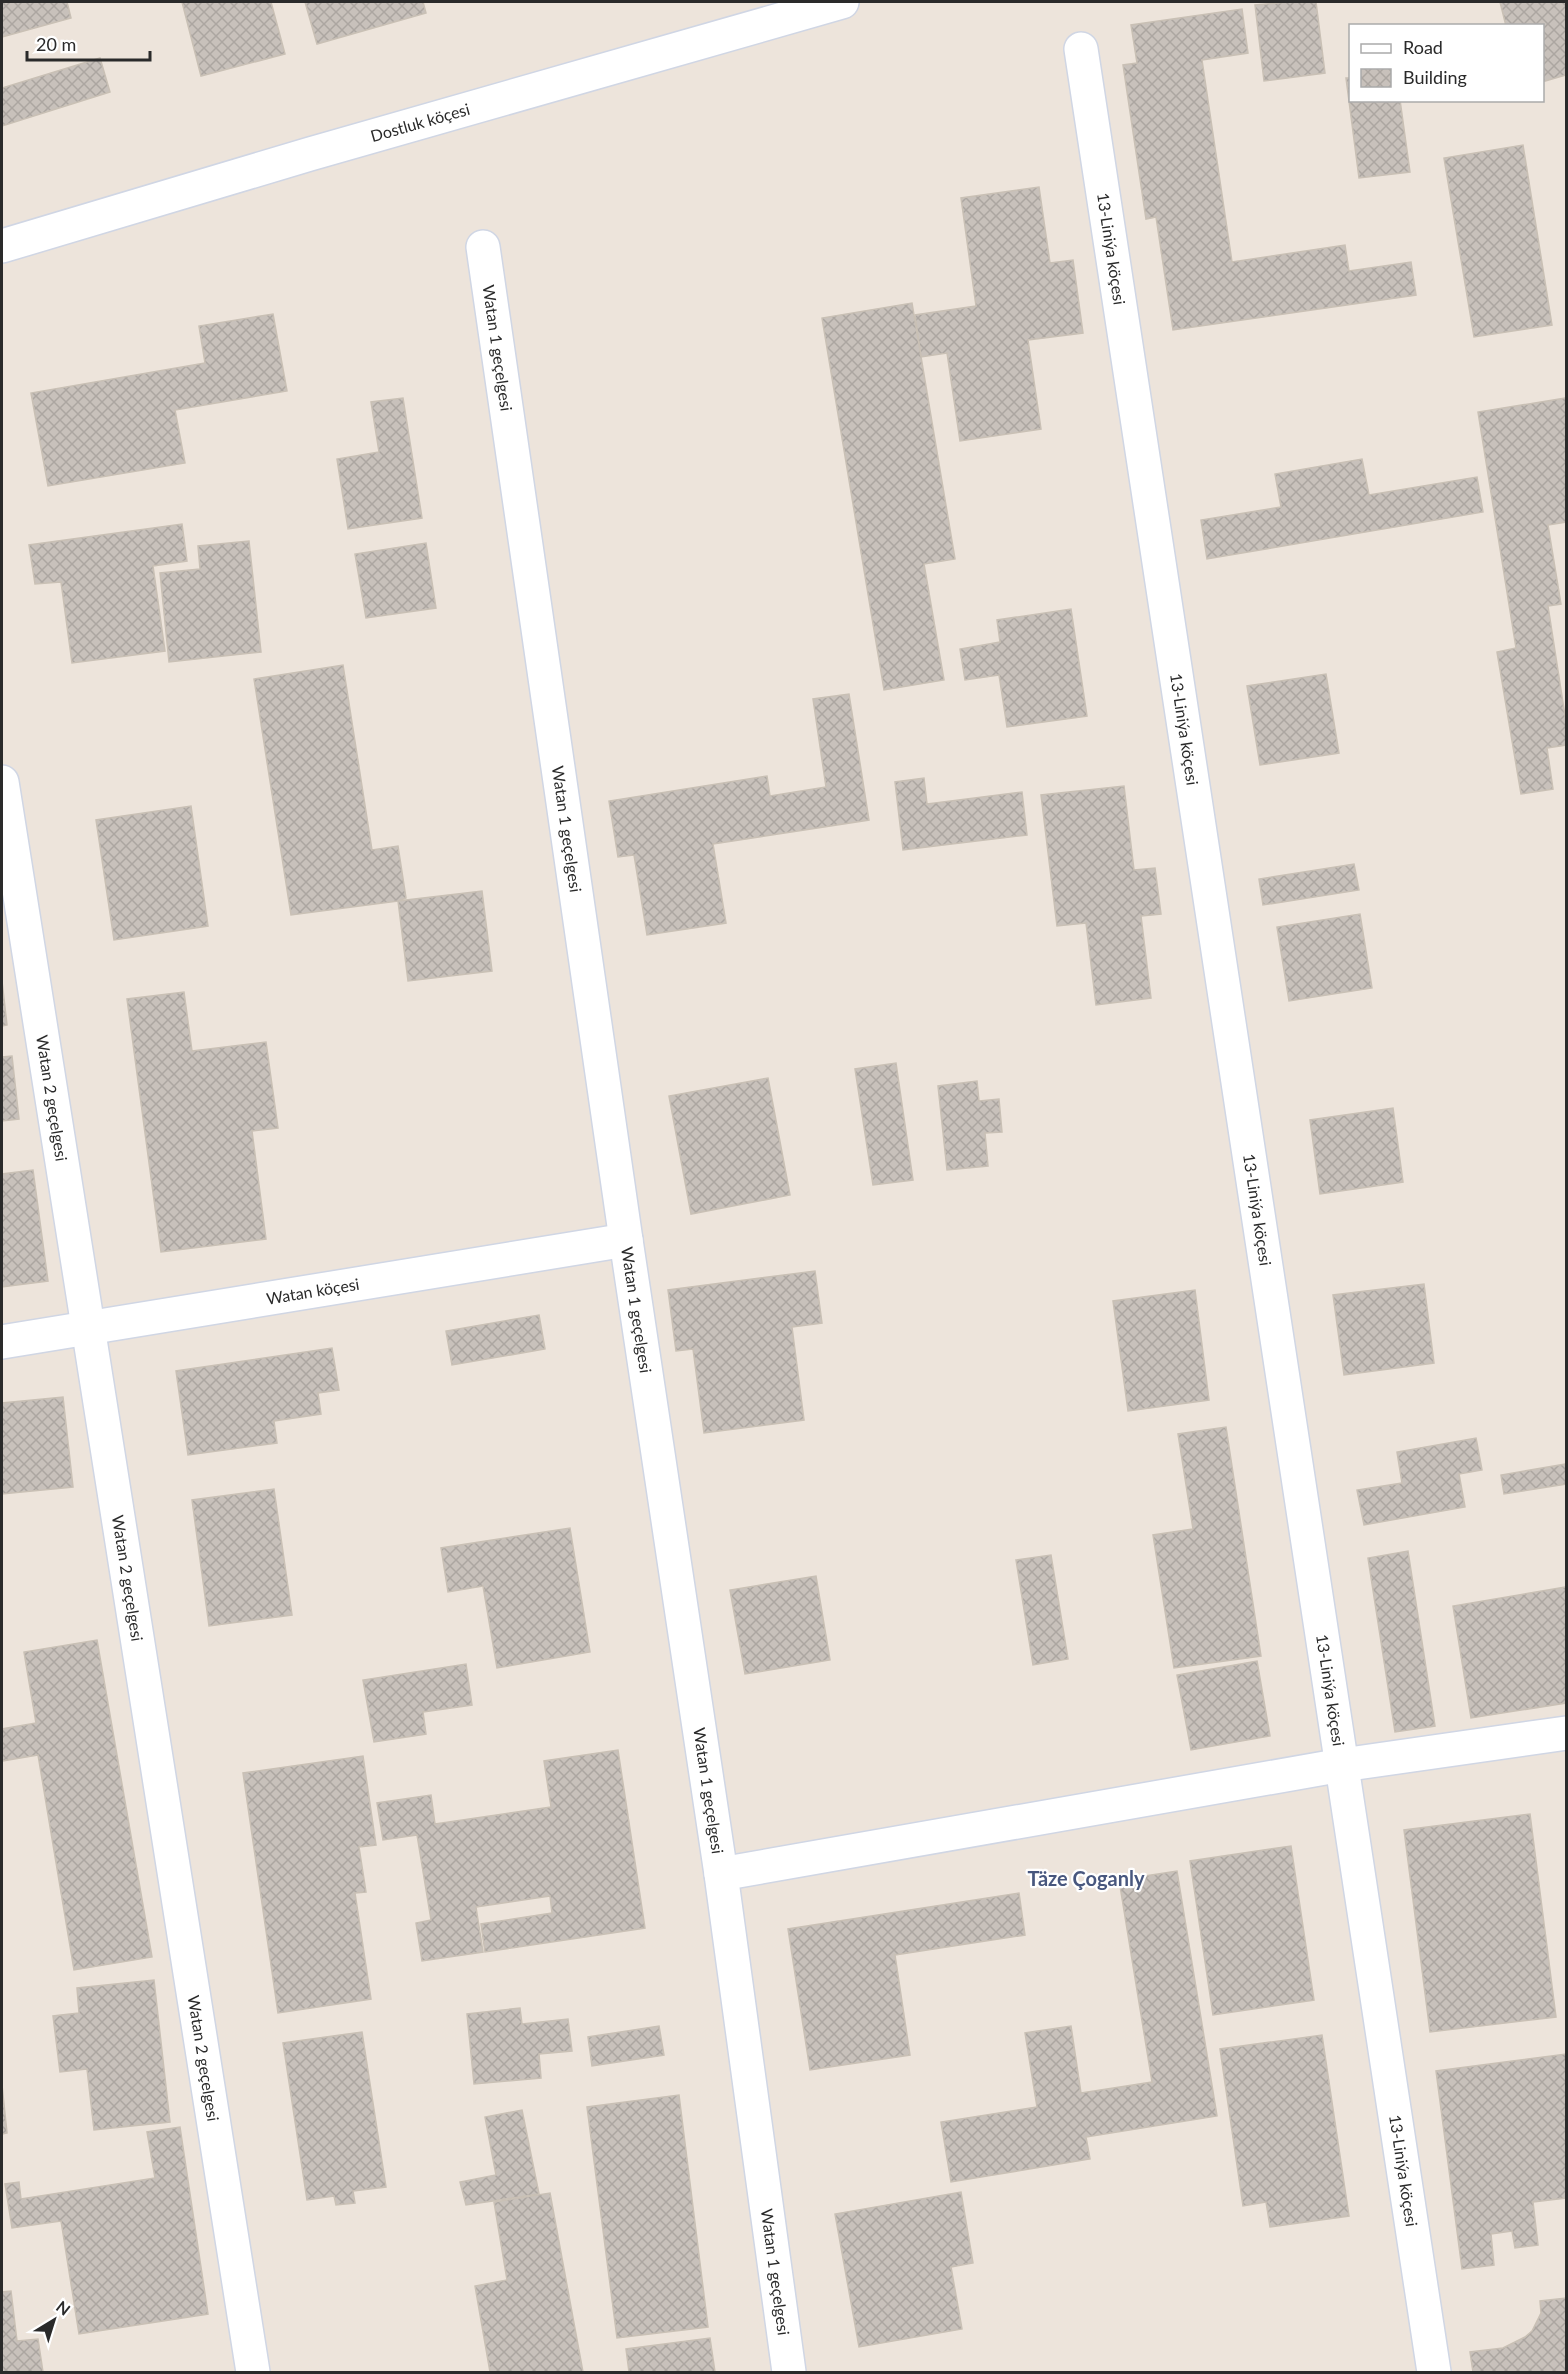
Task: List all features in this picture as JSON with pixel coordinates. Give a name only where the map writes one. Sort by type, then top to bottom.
[{"type":"street","name":"Dostluk köçesi","points":[[2,246],[310,154],[842,2]]},
{"type":"street","name":"13-Liniýa köçesi","points":[[1081,49],[1434,2373]]},
{"type":"street","name":"Watan 1 geçelgesi","points":[[483,247],[626,1240],[721,1874],[789,2373]]},
{"type":"street","name":"Watan 2 geçelgesi","points":[[2,782],[253,2373]]},
{"type":"street","name":"Watan köçesi","points":[[2,1342],[626,1240]]},
{"type":"street","points":[[721,1874],[1342,1765],[1566,1733]]},
{"type":"building","points":[[2,2],[67,2],[71,18],[2,37]]},
{"type":"building","points":[[182,2],[271,2],[285,54],[201,76]]},
{"type":"building","points":[[305,2],[423,2],[426,13],[317,44]]},
{"type":"building","points":[[1316,2],[1325,73],[1264,81],[1255,5]]},
{"type":"building","points":[[1500,2],[1566,2],[1566,75],[1544,81],[1544,24],[1506,24]]},
{"type":"building","points":[[1242,9],[1248,53],[1202,60],[1232,262],[1345,245],[1349,271],[1411,262],[1416,295],[1173,330],[1156,217],[1146,219],[1123,65],[1137,63],[1131,25]]},
{"type":"building","points":[[100,58],[110,92],[2,126],[2,88]]},
{"type":"building","points":[[1346,78],[1349,78],[1349,101]]},
{"type":"building","points":[[1349,102],[1400,102],[1410,172],[1359,178]]},
{"type":"building","points":[[1523,145],[1552,325],[1474,337],[1444,158]]},
{"type":"building","points":[[1039,187],[1050,263],[1073,260],[1083,333],[1028,340],[1041,429],[960,441],[947,353],[921,357],[915,315],[976,306],[961,198]]},
{"type":"building","points":[[912,303],[955,559],[924,564],[944,680],[884,690],[822,318]]},
{"type":"building","points":[[273,314],[287,391],[175,410],[185,463],[48,486],[31,393],[205,363],[199,326]]},
{"type":"building","points":[[403,398],[422,518],[348,529],[337,459],[379,452],[371,402]]},
{"type":"building","points":[[1566,398],[1566,522],[1548,525],[1561,604],[1548,606],[1566,722],[1566,745],[1547,748],[1553,789],[1521,794],[1497,652],[1516,648],[1478,412]]},
{"type":"building","points":[[1362,459],[1369,495],[1477,477],[1483,512],[1207,559],[1201,520],[1281,507],[1275,474]]},
{"type":"building","points":[[182,524],[187,561],[153,566],[165,651],[72,663],[61,582],[35,584],[29,545]]},
{"type":"building","points":[[249,541],[261,652],[169,662],[160,573],[200,569],[198,546]]},
{"type":"building","points":[[426,543],[436,608],[366,618],[355,554]]},
{"type":"building","points":[[1071,609],[1087,716],[1007,727],[999,675],[965,680],[960,649],[1000,642],[997,620]]},
{"type":"building","points":[[343,665],[372,850],[398,846],[406,898],[291,915],[254,679]]},
{"type":"building","points":[[1326,674],[1339,753],[1260,765],[1247,686]]},
{"type":"building","points":[[849,694],[869,820],[713,844],[726,923],[647,935],[634,855],[618,857],[609,801],[767,776],[770,796],[826,787],[813,699]]},
{"type":"building","points":[[924,778],[927,804],[1022,792],[1027,835],[903,850],[895,782]]},
{"type":"building","points":[[1124,786],[1134,870],[1155,868],[1161,914],[1141,916],[1151,998],[1096,1005],[1086,923],[1057,926],[1041,795]]},
{"type":"building","points":[[191,806],[208,926],[114,940],[96,820]]},
{"type":"building","points":[[1354,864],[1359,890],[1263,905],[1259,879]]},
{"type":"building","points":[[482,891],[492,971],[408,981],[398,901]]},
{"type":"building","points":[[1360,914],[1372,988],[1289,1001],[1277,927]]},
{"type":"building","points":[[2,981],[7,1025],[2,1026]]},
{"type":"building","points":[[184,992],[192,1051],[266,1042],[278,1128],[252,1131],[266,1239],[161,1252],[127,999]]},
{"type":"building","points":[[12,1056],[19,1119],[2,1121],[2,1057]]},
{"type":"building","points":[[896,1063],[913,1180],[873,1185],[855,1069]]},
{"type":"building","points":[[768,1078],[790,1195],[691,1214],[669,1096]]},
{"type":"building","points":[[977,1081],[979,1101],[999,1099],[1002,1132],[985,1133],[988,1166],[947,1170],[938,1086]]},
{"type":"building","points":[[1393,1108],[1403,1182],[1320,1194],[1310,1120]]},
{"type":"building","points":[[33,1170],[48,1281],[2,1287],[2,1174]]},
{"type":"building","points":[[815,1271],[822,1323],[792,1327],[804,1420],[704,1433],[693,1349],[676,1351],[668,1290]]},
{"type":"building","points":[[1424,1284],[1434,1363],[1344,1375],[1333,1295]]},
{"type":"building","points":[[1195,1290],[1209,1400],[1128,1411],[1113,1301]]},
{"type":"building","points":[[539,1315],[545,1349],[452,1365],[446,1331]]},
{"type":"building","points":[[332,1348],[339,1390],[318,1393],[321,1414],[274,1421],[277,1443],[188,1455],[176,1371]]},
{"type":"building","points":[[63,1397],[73,1487],[2,1494],[2,1403]]},
{"type":"building","points":[[1226,1427],[1261,1656],[1174,1668],[1153,1535],[1193,1529],[1178,1434]]},
{"type":"building","points":[[1476,1438],[1482,1470],[1459,1474],[1465,1507],[1364,1525],[1357,1490],[1402,1483],[1397,1452]]},
{"type":"building","points":[[1566,1464],[1566,1484],[1504,1494],[1501,1475]]},
{"type":"building","points":[[274,1489],[292,1615],[209,1626],[192,1500]]},
{"type":"building","points":[[570,1528],[590,1652],[497,1668],[483,1586],[448,1592],[441,1548]]},
{"type":"building","points":[[1408,1551],[1435,1726],[1395,1732],[1368,1558]]},
{"type":"building","points":[[1051,1555],[1068,1659],[1033,1665],[1016,1560]]},
{"type":"building","points":[[816,1576],[830,1660],[745,1674],[730,1590]]},
{"type":"building","points":[[1566,1587],[1566,1703],[1471,1718],[1453,1606]]},
{"type":"building","points":[[97,1640],[152,1957],[74,1970],[38,1755],[2,1761],[2,1729],[36,1723],[24,1652]]},
{"type":"building","points":[[1257,1661],[1270,1736],[1191,1750],[1177,1675]]},
{"type":"building","points":[[466,1664],[472,1705],[423,1712],[426,1734],[374,1742],[363,1680]]},
{"type":"building","points":[[618,1750],[645,1928],[485,1952],[481,1924],[552,1913],[550,1896],[476,1907],[483,1952],[422,1961],[416,1923],[431,1920],[417,1835],[383,1840],[377,1803],[431,1795],[435,1824],[551,1807],[544,1761]]},
{"type":"building","points":[[363,1756],[376,1845],[359,1847],[366,1892],[355,1893],[371,1999],[278,2013],[243,1773]]},
{"type":"building","points":[[1530,1814],[1556,2017],[1430,2032],[1404,1830]]},
{"type":"building","points":[[1291,1846],[1314,2000],[1213,2015],[1190,1861]]},
{"type":"building","points":[[1177,1871],[1217,2116],[1086,2137],[1090,2159],[951,2182],[941,2122],[1037,2107],[1025,2033],[1071,2026],[1081,2093],[1152,2082],[1119,1880]]},
{"type":"building","points":[[1019,1893],[1025,1935],[895,1955],[910,2055],[810,2070],[788,1929]]},
{"type":"building","points":[[154,1980],[170,2122],[94,2130],[87,2069],[60,2072],[53,2016],[79,2013],[77,1988]]},
{"type":"building","points":[[520,2008],[522,2024],[568,2019],[572,2051],[539,2054],[541,2078],[474,2084],[467,2014]]},
{"type":"building","points":[[659,2026],[664,2055],[592,2066],[588,2037]]},
{"type":"building","points":[[362,2032],[386,2187],[353,2191],[355,2203],[336,2205],[334,2196],[307,2200],[283,2043]]},
{"type":"building","points":[[1322,2035],[1349,2216],[1270,2227],[1266,2202],[1243,2206],[1220,2049]]},
{"type":"building","points":[[1566,2054],[1566,2198],[1533,2202],[1538,2245],[1515,2248],[1512,2231],[1491,2234],[1494,2265],[1462,2269],[1436,2071]]},
{"type":"building","points":[[2,2085],[7,2133],[2,2134]]},
{"type":"building","points":[[679,2095],[708,2327],[617,2338],[587,2107]]},
{"type":"building","points":[[522,2110],[539,2194],[466,2205],[460,2182],[496,2175],[485,2117]]},
{"type":"building","points":[[180,2127],[208,2314],[79,2334],[61,2221],[12,2228],[5,2184],[19,2182],[21,2199],[155,2178],[147,2132]]},
{"type":"building","points":[[961,2192],[973,2263],[951,2267],[962,2329],[859,2347],[835,2214]]},
{"type":"building","points":[[550,2193],[583,2372],[490,2372],[475,2286],[507,2280],[494,2202]]},
{"type":"building","points":[[11,2291],[17,2341],[38,2339],[43,2372],[2,2372],[2,2292]]},
{"type":"building","points":[[1566,2298],[1566,2372],[1473,2372],[1470,2352],[1503,2348],[1525,2337],[1532,2331],[1541,2313],[1540,2301]]},
{"type":"building","points":[[710,2338],[715,2372],[629,2372],[626,2349]]},
{"type":"district","name":"Täze Çoganly","points":[[1086,1879]]}]
